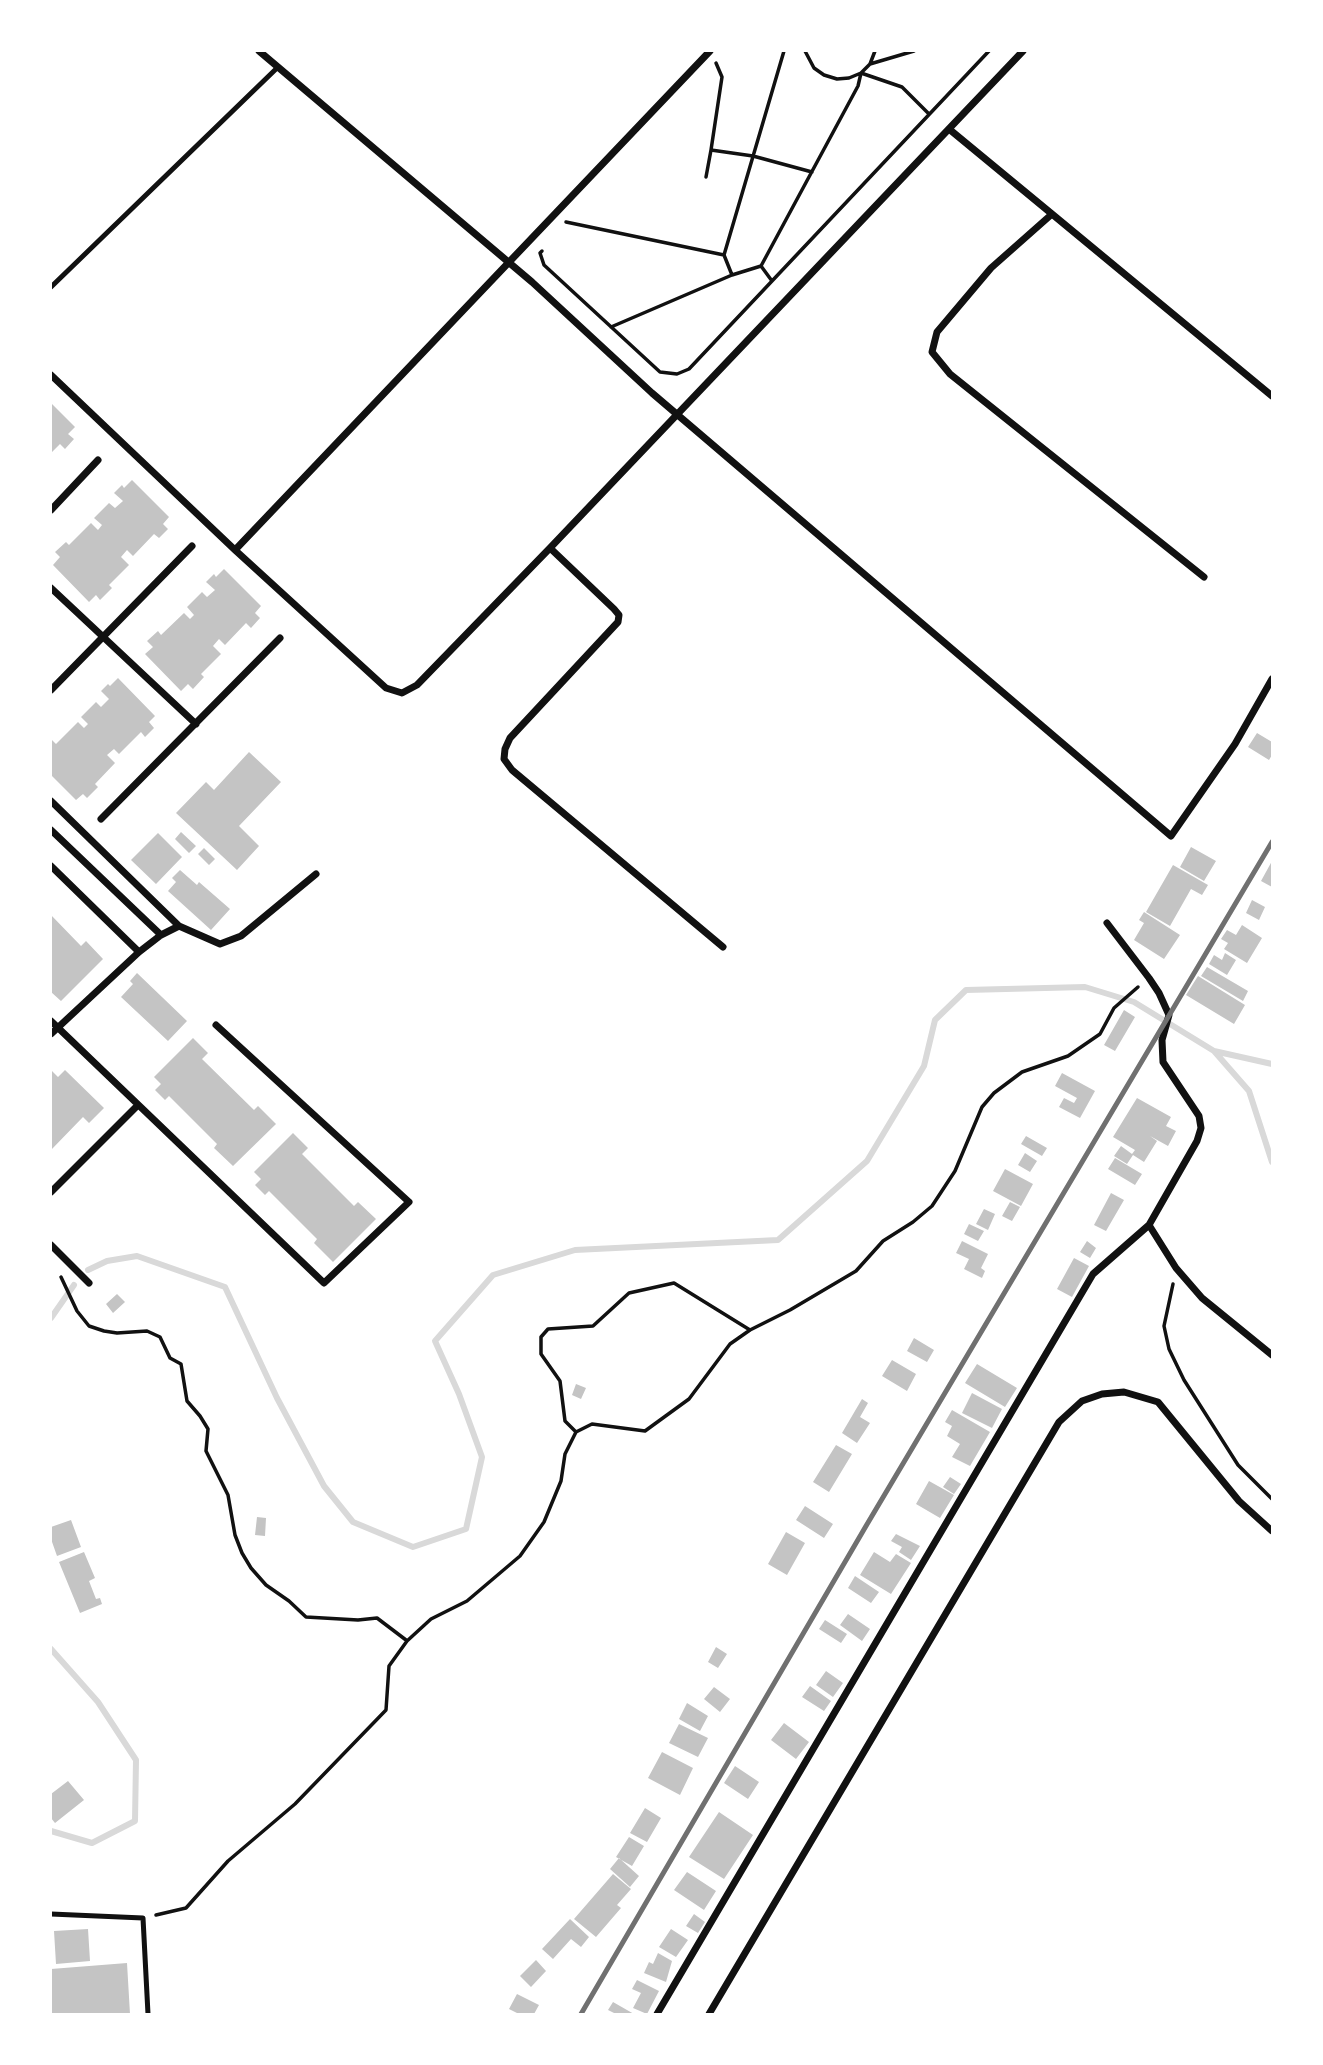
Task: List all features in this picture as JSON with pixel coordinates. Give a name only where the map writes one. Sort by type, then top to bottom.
[{"type":"street","points":[[259,51],[509,263],[677,414],[1171,836],[1235,744],[1272,679]]},
{"type":"street","points":[[235,550],[710,51]]},
{"type":"street","points":[[51,375],[235,550],[386,688],[402,693],[417,685],[550,548],[1023,51]]},
{"type":"street","points":[[949,129],[1272,396]]},
{"type":"street","points":[[1052,214],[991,268],[937,332],[932,352],[950,374],[1204,577]]},
{"type":"street","points":[[51,510],[98,460]]},
{"type":"street","points":[[51,690],[192,546]]},
{"type":"street","points":[[550,548],[614,609],[619,615],[618,622],[510,738],[504,759],[512,770],[723,947]]},
{"type":"street","points":[[51,589],[196,724]]},
{"type":"street","points":[[101,820],[280,638]]},
{"type":"street","points":[[51,801],[179,926],[220,944],[241,936],[316,874]]},
{"type":"street","points":[[51,830],[161,935]]},
{"type":"street","points":[[51,866],[139,952]]},
{"type":"street","points":[[657,2014],[1093,1274],[1149,1225],[1197,1141],[1201,1128],[1199,1116],[1163,1062],[1162,1040],[1168,1015],[1159,993],[1107,923]]},
{"type":"street","points":[[51,1034],[139,952],[161,935],[179,926]]},
{"type":"street","points":[[51,1021],[324,1283],[409,1202],[216,1025]]},
{"type":"street","points":[[51,1192],[137,1106]]},
{"type":"street","points":[[1149,1225],[1176,1268],[1202,1298],[1272,1355]]},
{"type":"street","points":[[51,1245],[89,1283]]},
{"type":"street","points":[[709,2014],[1059,1422],[1082,1401],[1102,1394],[1124,1392],[1158,1402],[1239,1502],[1272,1531]]},
{"type":"lane","points":[[51,287],[277,68]]},
{"type":"lane","points":[[51,1914],[143,1918],[148,2014]]},
{"type":"path","points":[[732,275],[724,255],[784,51]]},
{"type":"path","points":[[806,51],[814,68],[837,79],[861,73],[870,64],[876,51]]},
{"type":"path","points":[[870,64],[914,51]]},
{"type":"path","points":[[548,243],[540,253],[544,265],[660,372],[677,374],[689,369],[989,51]]},
{"type":"path","points":[[706,177],[722,77],[716,63]]},
{"type":"path","points":[[861,73],[902,87],[929,114]]},
{"type":"path","points":[[611,327],[732,275],[761,267],[858,86],[861,73]]},
{"type":"path","points":[[711,150],[753,156],[811,172]]},
{"type":"path","points":[[566,222],[724,255]]},
{"type":"path","points":[[761,267],[772,281]]},
{"type":"path","points":[[143,1918],[186,1908],[228,1861],[295,1804],[386,1710],[389,1666],[407,1641],[431,1619],[467,1601],[520,1556],[544,1522],[562,1481],[565,1454],[576,1432],[592,1424],[645,1431],[689,1399],[730,1344],[856,1271],[883,1241],[932,1206],[955,1171],[982,1107],[994,1093],[1022,1072],[1068,1056],[1100,1034],[1114,1008],[1149,978]]},
{"type":"path","points":[[1176,1268],[1164,1326],[1169,1349],[1184,1380],[1238,1465],[1272,1499]]},
{"type":"path","points":[[58,1270],[77,1311],[89,1326],[117,1333],[147,1331],[160,1337],[170,1358],[181,1364],[187,1401],[208,1429],[206,1451],[228,1495],[239,1544],[251,1569],[266,1585],[306,1617],[358,1620],[377,1618],[407,1641]]},
{"type":"path","points":[[576,1432],[565,1421],[560,1381],[541,1354],[541,1337],[548,1329],[593,1326],[629,1293],[648,1291],[674,1283],[750,1330]]},
{"type":"building","points":[[51,403],[75,427],[68,434],[74,439],[65,449],[60,444],[51,453]]},
{"type":"building","points":[[132,480],[169,517],[163,524],[168,529],[159,538],[154,534],[133,556],[127,550],[121,557],[129,565],[109,585],[112,588],[100,600],[96,595],[89,602],[53,565],[60,557],[55,552],[66,542],[69,545],[91,523],[98,530],[102,525],[94,518],[109,503],[115,508],[123,501],[114,493]]},
{"type":"building","points":[[224,569],[261,606],[255,613],[260,618],[251,628],[246,623],[225,645],[219,639],[213,646],[221,654],[201,674],[204,677],[193,689],[188,684],[181,691],[145,654],[153,647],[147,641],[158,631],[161,635],[184,613],[190,619],[194,615],[187,607],[202,592],[207,597],[215,590],[206,582]]},
{"type":"building","points":[[118,678],[155,716],[149,722],[154,728],[145,737],[141,732],[119,754],[114,749],[107,755],[115,763],[95,784],[98,787],[87,798],[83,794],[76,800],[51,775],[51,739],[56,744],[78,722],[84,728],[88,724],[81,717],[96,702],[101,707],[109,699],[101,691]]},
{"type":"building","points":[[1257,733],[1272,742],[1272,755],[1269,760],[1248,747]]},
{"type":"building","points":[[249,752],[281,782],[239,826],[259,846],[237,870],[176,813],[206,782],[214,790]]},
{"type":"building","points":[[181,832],[196,846],[189,853],[175,839]]},
{"type":"building","points":[[158,833],[182,857],[156,884],[131,860]]},
{"type":"building","points":[[1191,847],[1216,861],[1204,881],[1180,867]]},
{"type":"building","points":[[204,848],[215,859],[209,865],[198,854]]},
{"type":"building","points":[[1272,861],[1272,887],[1261,881]]},
{"type":"building","points":[[1173,865],[1208,885],[1202,895],[1191,889],[1170,926],[1146,912]]},
{"type":"building","points":[[180,870],[197,885],[199,882],[230,909],[211,930],[168,891],[176,882],[172,878]]},
{"type":"building","points":[[1252,900],[1265,907],[1259,920],[1246,913]]},
{"type":"building","points":[[1144,912],[1180,935],[1164,959],[1134,940],[1144,923],[1139,920]]},
{"type":"building","points":[[51,915],[81,946],[86,941],[103,959],[61,1001],[51,992]]},
{"type":"building","points":[[1242,925],[1262,938],[1247,963],[1224,949],[1228,943],[1221,939],[1227,930],[1236,935]]},
{"type":"building","points":[[1225,953],[1236,960],[1227,975],[1209,964],[1214,955],[1222,960]]},
{"type":"building","points":[[1207,967],[1248,991],[1243,1001],[1201,976]]},
{"type":"building","points":[[137,973],[187,1021],[168,1041],[121,997],[133,984],[130,981]]},
{"type":"building","points":[[1198,976],[1245,1005],[1234,1024],[1186,995]]},
{"type":"building","points":[[1124,1010],[1135,1017],[1115,1051],[1104,1045]]},
{"type":"building","points":[[193,1038],[208,1053],[202,1059],[254,1110],[258,1106],[276,1124],[233,1166],[214,1148],[217,1144],[169,1096],[165,1100],[155,1090],[161,1084],[154,1077]]},
{"type":"building","points":[[65,1070],[104,1108],[89,1123],[83,1117],[51,1150],[51,1072],[58,1077]]},
{"type":"building","points":[[1062,1073],[1095,1091],[1080,1118],[1059,1107],[1064,1098],[1074,1103],[1077,1098],[1055,1086]]},
{"type":"building","points":[[1137,1098],[1171,1117],[1166,1126],[1176,1131],[1168,1146],[1150,1136],[1157,1141],[1144,1162],[1133,1155],[1127,1164],[1114,1156],[1121,1146],[1132,1154],[1135,1150],[1113,1137]]},
{"type":"building","points":[[293,1133],[308,1148],[302,1154],[354,1206],[358,1202],[376,1219],[333,1262],[314,1243],[317,1239],[269,1191],[265,1195],[255,1185],[261,1179],[254,1172]]},
{"type":"building","points":[[1026,1136],[1047,1148],[1042,1156],[1021,1144]]},
{"type":"building","points":[[1025,1153],[1037,1161],[1030,1172],[1018,1165]]},
{"type":"building","points":[[1115,1158],[1142,1174],[1135,1185],[1108,1169]]},
{"type":"building","points":[[1005,1169],[1033,1184],[1021,1206],[993,1191]]},
{"type":"building","points":[[1111,1193],[1124,1200],[1106,1231],[1094,1225]]},
{"type":"building","points":[[1010,1202],[1020,1207],[1012,1221],[1002,1216]]},
{"type":"building","points":[[984,1209],[995,1214],[988,1230],[976,1224]]},
{"type":"building","points":[[969,1224],[984,1231],[978,1241],[964,1234]]},
{"type":"building","points":[[962,1241],[988,1254],[981,1268],[985,1271],[982,1278],[964,1269],[969,1259],[956,1253]]},
{"type":"building","points":[[1087,1241],[1096,1248],[1090,1258],[1080,1252]]},
{"type":"building","points":[[1074,1258],[1089,1266],[1072,1297],[1057,1289]]},
{"type":"building","points":[[117,1294],[125,1302],[113,1313],[106,1304]]},
{"type":"building","points":[[914,1338],[934,1350],[927,1362],[907,1351]]},
{"type":"building","points":[[892,1360],[916,1374],[907,1391],[882,1376]]},
{"type":"building","points":[[977,1364],[1017,1388],[1005,1407],[965,1383]]},
{"type":"building","points":[[576,1384],[586,1388],[581,1399],[572,1395]]},
{"type":"building","points":[[972,1393],[1002,1409],[992,1428],[962,1413]]},
{"type":"building","points":[[862,1399],[868,1403],[860,1417],[870,1423],[857,1443],[842,1433]]},
{"type":"building","points":[[952,1410],[990,1432],[970,1466],[952,1457],[960,1444],[947,1436],[952,1426],[945,1422]]},
{"type":"building","points":[[836,1445],[852,1454],[829,1492],[813,1482]]},
{"type":"building","points":[[950,1477],[961,1484],[954,1494],[943,1487]]},
{"type":"building","points":[[929,1481],[954,1495],[940,1518],[916,1504]]},
{"type":"building","points":[[805,1506],[833,1524],[824,1538],[796,1520]]},
{"type":"building","points":[[257,1517],[266,1518],[265,1536],[255,1535]]},
{"type":"building","points":[[71,1520],[81,1547],[57,1556],[51,1539],[51,1527]]},
{"type":"building","points":[[786,1532],[805,1543],[787,1575],[768,1564]]},
{"type":"building","points":[[896,1534],[920,1546],[911,1560],[899,1552],[902,1547],[891,1541]]},
{"type":"building","points":[[84,1552],[95,1578],[89,1581],[96,1599],[100,1598],[102,1604],[80,1613],[59,1562]]},
{"type":"building","points":[[874,1552],[890,1562],[896,1554],[911,1563],[891,1594],[860,1575]]},
{"type":"building","points":[[855,1576],[879,1592],[871,1603],[848,1588]]},
{"type":"building","points":[[848,1614],[870,1629],[862,1641],[840,1625]]},
{"type":"building","points":[[825,1620],[847,1634],[841,1643],[819,1629]]},
{"type":"building","points":[[716,1647],[727,1654],[718,1668],[708,1662]]},
{"type":"building","points":[[826,1671],[843,1683],[833,1697],[816,1685]]},
{"type":"building","points":[[810,1686],[831,1701],[824,1711],[802,1697]]},
{"type":"building","points":[[714,1687],[730,1699],[720,1712],[704,1699]]},
{"type":"building","points":[[687,1703],[708,1716],[700,1731],[679,1719]]},
{"type":"building","points":[[784,1723],[809,1742],[796,1759],[771,1740]]},
{"type":"building","points":[[679,1724],[708,1738],[698,1757],[669,1743]]},
{"type":"building","points":[[662,1752],[693,1768],[680,1795],[648,1778]]},
{"type":"building","points":[[735,1766],[759,1782],[748,1799],[724,1783]]},
{"type":"building","points":[[68,1781],[84,1800],[55,1823],[51,1818],[51,1794]]},
{"type":"building","points":[[645,1808],[661,1818],[647,1842],[630,1833]]},
{"type":"building","points":[[719,1812],[753,1835],[724,1879],[689,1857]]},
{"type":"building","points":[[629,1837],[644,1846],[632,1866],[616,1857]]},
{"type":"building","points":[[619,1858],[639,1876],[630,1887],[610,1869]]},
{"type":"building","points":[[687,1872],[716,1891],[704,1910],[674,1890]]},
{"type":"building","points":[[613,1874],[631,1889],[617,1905],[621,1908],[596,1937],[574,1919]]},
{"type":"building","points":[[694,1914],[705,1922],[698,1933],[686,1926]]},
{"type":"building","points":[[570,1919],[589,1937],[581,1947],[571,1939],[553,1959],[542,1949]]},
{"type":"building","points":[[88,1929],[90,1961],[56,1964],[54,1931]]},
{"type":"building","points":[[671,1929],[688,1940],[676,1957],[659,1947]]},
{"type":"building","points":[[658,1953],[672,1961],[666,1982],[644,1973],[649,1962],[653,1964]]},
{"type":"building","points":[[536,1960],[546,1971],[531,1987],[520,1976]]},
{"type":"building","points":[[127,1963],[130,2014],[51,2014],[51,1969]]},
{"type":"building","points":[[637,1980],[659,1991],[647,2014],[633,2008],[641,1993],[632,1989]]},
{"type":"building","points":[[517,1994],[539,2005],[534,2014],[519,2014],[509,2009]]},
{"type":"building","points":[[613,2002],[634,2014],[616,2014],[608,2010]]},
{"type":"waterway","points":[[88,1270],[107,1261],[137,1256],[225,1287],[277,1398],[324,1486],[353,1522],[413,1547],[466,1529],[482,1457],[459,1394],[435,1341],[493,1275],[575,1250],[778,1240],[867,1161],[924,1066],[935,1020],[966,990],[1085,987],[1134,1002],[1214,1051],[1249,1091],[1272,1162]]},
{"type":"waterway","points":[[1214,1051],[1272,1064]]},
{"type":"waterway","points":[[51,1318],[74,1285]]},
{"type":"waterway","points":[[51,1649],[98,1702],[136,1760],[135,1821],[92,1843],[51,1831]]},
{"type":"railway","points":[[581,2014],[866,1526],[1272,842]]}]
